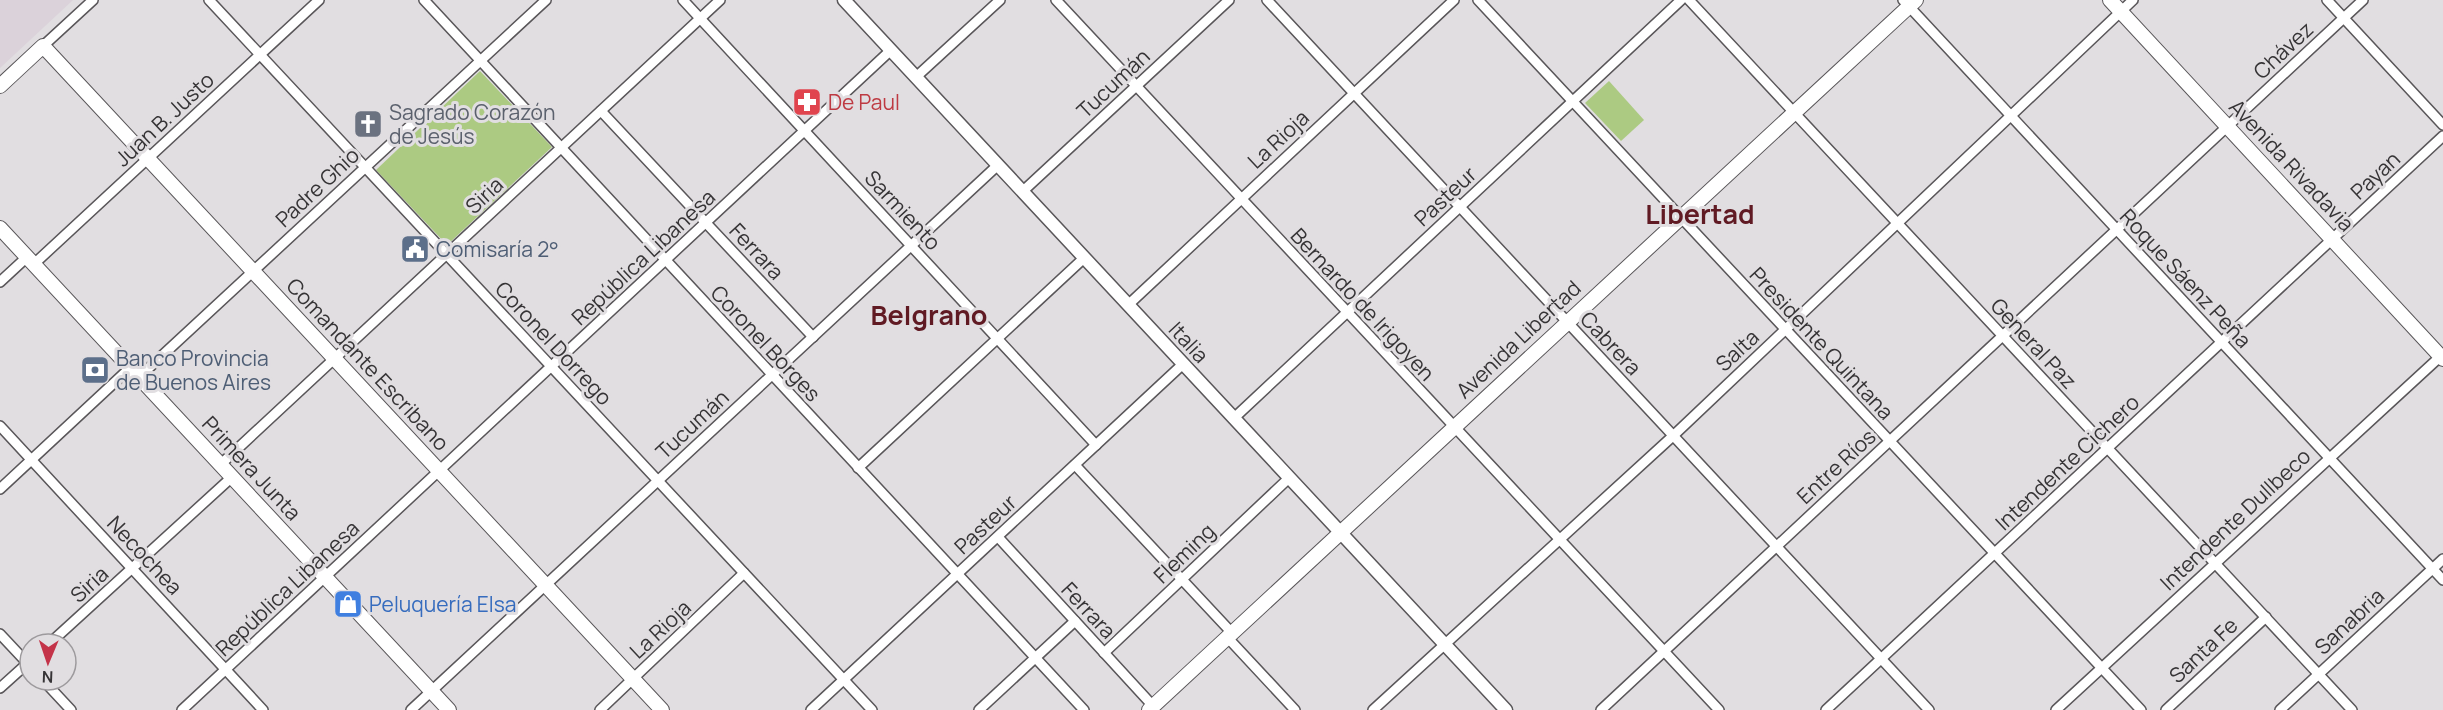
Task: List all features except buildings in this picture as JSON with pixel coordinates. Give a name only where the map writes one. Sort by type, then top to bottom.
[{"type":"main road","name":"Avenida Rivadavia","points":[[2110,0],[2442,356]]},
{"type":"main road","name":"Avenida Libertad","points":[[1151,708],[1681,218],[1909,2]]},
{"type":"main road","points":[[0,86],[43,46]]},
{"type":"main road","name":"Comandante Escribano","points":[[43,46],[662,710]]},
{"type":"main road","name":"Primera Junta","points":[[0,228],[449,710]]},
{"type":"street","points":[[43,46],[93,0]]},
{"type":"street","name":"Coronel Dorrego","points":[[209,0],[872,710]]},
{"type":"street","name":"Juan B. Justo","points":[[0,282],[30,261],[148,158],[319,0]]},
{"type":"street","name":"Coronel Borges","points":[[424,0],[771,376],[1084,710]]},
{"type":"street","name":"Padre Ghio","points":[[0,489],[253,271],[546,0]]},
{"type":"street","name":"Sarmiento","points":[[683,0],[1096,445]]},
{"type":"street","name":"Siria","points":[[220,465],[720,0]]},
{"type":"street","name":"Italia","points":[[844,0],[1506,710]]},
{"type":"street","points":[[916,77],[1000,0]]},
{"type":"street","name":"Bernardo de Irigoyen","points":[[1056,0],[1719,710]]},
{"type":"street","name":"Tucumán","points":[[1022,192],[1228,0]]},
{"type":"street","name":"Cabrera","points":[[1267,0],[1929,710]]},
{"type":"street","name":"La Rioja","points":[[1128,305],[1454,0]]},
{"type":"street","name":"Presidente Quintana","points":[[1478,0],[2141,710]]},
{"type":"street","name":"Pasteur","points":[[1233,418],[1681,0]]},
{"type":"street","name":"General Paz","points":[[1689,0],[2352,710]]},
{"type":"street","name":"Salta","points":[[1373,710],[1674,435],[2133,0]]},
{"type":"street","points":[[2327,0],[2443,125]]},
{"type":"street","name":"Chávez","points":[[2227,126],[2363,0]]},
{"type":"street","name":"Roque Sáenz Peña","points":[[1909,2],[2011,116],[2443,580]]},
{"type":"street","name":"República Libanesa","points":[[182,710],[891,50]]},
{"type":"street","name":"Ferrara","points":[[601,111],[813,337]]},
{"type":"street","name":"Entre Ríos","points":[[1601,710],[2227,126]]},
{"type":"street","name":"Payan","points":[[2332,240],[2443,136]]},
{"type":"street","name":"Tucumán","points":[[411,710],[998,165]]},
{"type":"street","name":"Intendente Cichero","points":[[1826,710],[2332,240]]},
{"type":"street","points":[[858,468],[1084,258]]},
{"type":"street","name":"Intendente Dullbeco","points":[[2056,710],[2329,457],[2442,356]]},
{"type":"street","name":"Pasteur","points":[[811,710],[1183,364]]},
{"type":"street","name":"Necochea","points":[[0,426],[263,710]]},
{"type":"street","points":[[1075,465],[1182,579],[1295,710]]},
{"type":"street","name":"Siria","points":[[62,632],[232,477]]},
{"type":"street","name":"Fleming","points":[[1104,653],[1289,478]]},
{"type":"street","name":"Ferrara","points":[[998,537],[1151,708]]},
{"type":"street","name":"Sanabria","points":[[2280,710],[2443,559]]},
{"type":"street","name":"La Rioja","points":[[600,710],[744,573]]},
{"type":"street","name":"Santa Fe","points":[[2166,710],[2266,617]]},
{"type":"street","points":[[979,710],[1075,621]]},
{"type":"street","points":[[0,634],[18,652]]},
{"type":"street","points":[[0,688],[18,672]]},
{"type":"street","points":[[54,692],[71,710]]},
{"type":"shaded area","points":[[0,0],[73,0],[0,68]]},
{"type":"green space","points":[[480,71],[552,147],[447,245],[376,170]]},
{"type":"green space","points":[[1609,81],[1644,120],[1621,141],[1585,103]]},
{"type":"place","name":"De Paul","points":[[807,102]]},
{"type":"place","name":"Sagrado Corazón de Jesús","points":[[368,124]]},
{"type":"place","name":"Comisaría 2°","points":[[415,249]]},
{"type":"place","name":"Banco Provincia de Buenos Aires","points":[[95,370]]},
{"type":"place","name":"Peluquería Elsa","points":[[348,604]]},
{"type":"district","name":"Libertad","points":[[1700,213]]},
{"type":"district","name":"Belgrano","points":[[929,314]]}]
